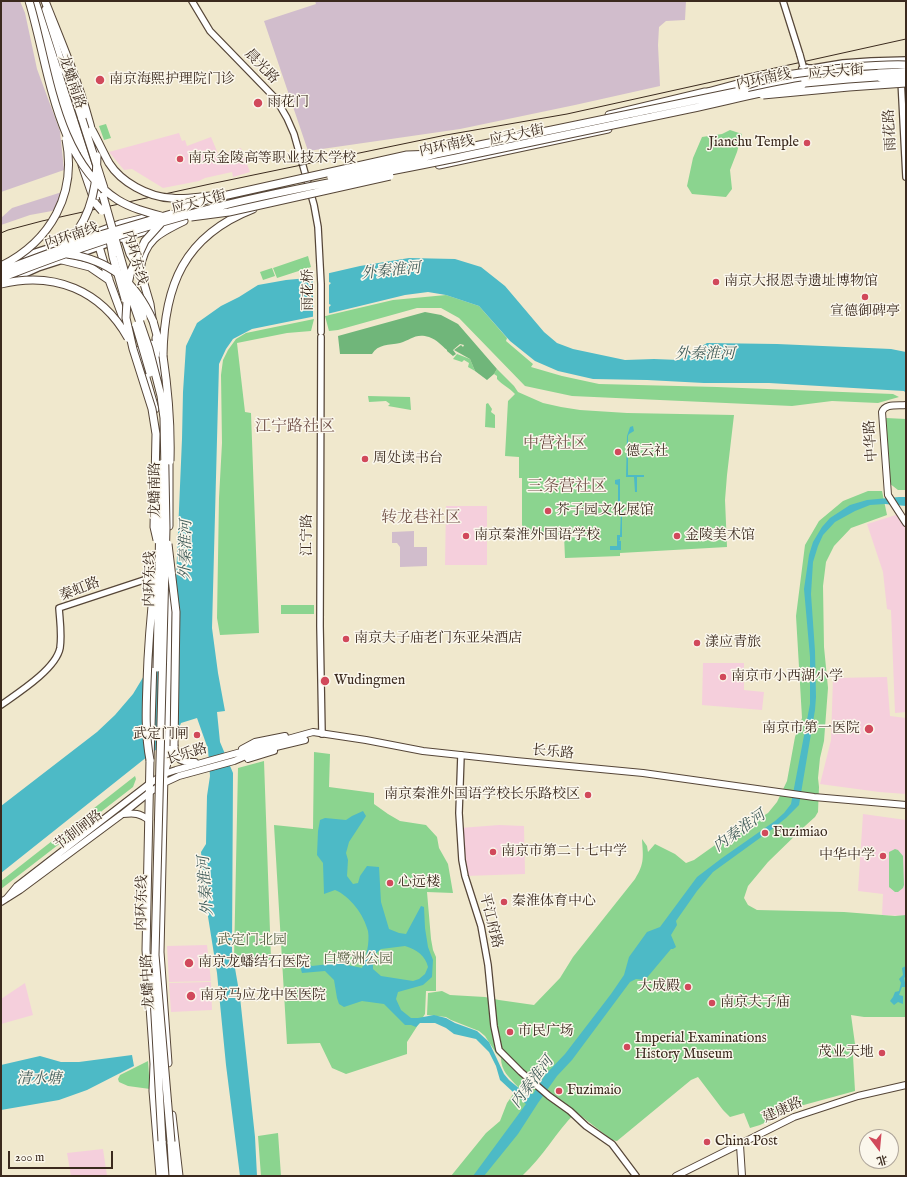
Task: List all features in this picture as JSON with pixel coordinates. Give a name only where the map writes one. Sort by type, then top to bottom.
[{"type":"main road","points":[[25,1],[40,44],[48,58]]},
{"type":"main road","points":[[1,266],[28,249],[46,232],[64,198],[69,172],[69,154],[64,131],[46,67],[30,1]]},
{"type":"main road","name":"内环东线","points":[[35,1],[105,210]]},
{"type":"main road","name":"内环东线","points":[[39,1],[105,210],[158,406],[161,426],[160,549],[151,954],[165,1176]]},
{"type":"main road","points":[[1,284],[36,267],[65,245],[82,223],[96,182],[97,156],[92,130],[46,1]]},
{"type":"main road","name":"应天大街","points":[[95,233],[120,224],[307,180],[705,92],[716,92],[805,75],[886,67],[905,68]]},
{"type":"main road","name":"内环南线","points":[[1,271],[66,246],[141,222],[265,191],[788,81],[905,68]]},
{"type":"main road","points":[[54,71],[56,87],[96,203],[105,210],[108,198],[68,76],[64,69]]},
{"type":"main road","name":"内环南线","points":[[1,278],[88,245],[184,216],[269,195],[438,162],[802,85],[882,78],[905,80]]},
{"type":"main road","name":"应天大街","points":[[228,208],[309,190],[511,151],[782,92],[847,84],[905,80]]},
{"type":"main road","points":[[686,96],[690,112]]},
{"type":"main road","points":[[92,130],[110,164],[122,178],[151,194],[170,198],[190,198],[238,192]]},
{"type":"main road","points":[[64,131],[83,165],[105,190],[118,200],[135,208],[166,217],[185,218],[207,216],[411,171],[438,162]]},
{"type":"main road","points":[[146,376],[126,318],[126,298],[131,271],[145,241],[163,221],[181,210],[214,198],[238,192],[407,155],[436,154]]},
{"type":"main road","points":[[163,356],[163,330],[169,296],[179,271],[188,256],[205,237],[230,218],[273,202]]},
{"type":"main road","points":[[140,270],[141,258],[145,249],[152,241],[161,232],[184,221]]},
{"type":"main road","name":"龙蟠南路","points":[[120,224],[130,254],[140,270],[150,304],[157,348],[155,357],[164,394],[168,432],[168,763]]},
{"type":"main road","points":[[110,228],[113,257],[152,409],[156,434],[154,528],[160,549],[153,592],[148,660],[146,718],[147,743],[150,760]]},
{"type":"main road","points":[[110,228],[121,246],[155,357]]},
{"type":"main road","name":"内环东线","points":[[110,228],[149,349],[161,396],[164,418],[166,528],[155,955],[173,1176]]},
{"type":"main road","name":"龙蟠南路","points":[[95,233],[109,280],[146,376],[157,422],[159,472],[150,760]]},
{"type":"main road","points":[[1,266],[44,253],[78,255],[99,262],[124,278],[140,296],[153,321],[163,356],[166,376],[171,434],[170,475],[166,499]]},
{"type":"main road","points":[[62,260],[90,267],[109,280],[110,270],[114,264],[120,261],[127,260],[140,270]]},
{"type":"main road","points":[[1,284],[21,280],[40,280],[62,284],[82,291],[100,303],[115,318],[136,349]]},
{"type":"main road","name":"中华路","points":[[906,405],[887,406],[882,410],[888,495],[906,524]]},
{"type":"main road","name":"龙蟠中路","points":[[166,528],[176,612],[174,746],[164,774],[160,952],[171,1110],[179,1176]]},
{"type":"main road","points":[[156,576],[169,576]]},
{"type":"main road","name":"长乐路","points":[[164,783],[179,776],[234,761],[255,752],[305,737],[313,732],[423,751],[643,773],[807,796],[906,805]]},
{"type":"main road","name":"长乐路","points":[[149,784],[164,774],[233,754],[305,737]]},
{"type":"main road","points":[[174,746],[178,759],[182,762],[201,763]]},
{"type":"main road","name":"龙蟠中路","points":[[150,760],[146,950],[154,1064],[153,1091],[160,1176]]},
{"type":"main road","name":"节制闸路","points":[[1,902],[20,890],[164,783]]},
{"type":"main road","name":"节制闸路","points":[[7,898],[30,877],[149,784]]},
{"type":"main road","points":[[122,814],[134,813],[149,820]]},
{"type":"main road","name":"建康路","points":[[676,1176],[807,1112],[858,1096],[906,1085]]},
{"type":"main road","points":[[740,1145],[742,1176]]},
{"type":"street","name":"龙蟠南路","points":[[30,1],[87,172]]},
{"type":"street","name":"龙蟠南路","points":[[42,1],[95,169]]},
{"type":"street","name":"晨光路","points":[[192,1],[210,31],[276,99],[294,134],[309,190]]},
{"type":"street","points":[[783,1],[803,66],[813,68],[843,63],[898,58],[906,60]]},
{"type":"street","points":[[898,58],[905,68]]},
{"type":"street","name":"应天大街","points":[[705,92],[759,78],[801,70],[803,66]]},
{"type":"street","name":"雨花路","points":[[905,68],[906,177]]},
{"type":"street","name":"雨花桥","points":[[309,190],[318,227],[321,323]]},
{"type":"street","name":"应天大街","points":[[1,284],[38,268],[124,238],[228,208]]},
{"type":"street","name":"应天大街","points":[[1,266],[18,258],[95,233]]},
{"type":"street","name":"江宁路","points":[[321,323],[320,626],[322,734]]},
{"type":"street","name":"秦虹路","points":[[1,705],[43,673],[56,658],[60,650],[61,634],[59,608],[156,576]]},
{"type":"street","name":"平江府路","points":[[461,755],[459,813],[462,860],[465,876],[481,926],[488,965],[494,1026],[499,1050],[549,1096],[570,1111],[586,1126],[612,1144],[636,1176]]},
{"type":"shaded area","points":[[1,1],[20,1],[25,13],[37,69],[60,131],[64,170],[1,192]]},
{"type":"shaded area","points":[[315,1],[686,1],[685,20],[666,21],[659,27],[658,45],[660,86],[460,129],[308,151],[264,21],[316,4]]},
{"type":"shaded area","name":"南京金陵高等职业技术学校","points":[[179,133],[182,141],[185,140],[187,146],[211,137],[219,156],[241,148],[250,172],[233,177],[232,172],[205,178],[199,181],[163,188],[132,169],[124,170],[109,152]]},
{"type":"shaded area","points":[[62,192],[58,206],[52,211],[30,215],[1,225],[1,218],[12,208]]},
{"type":"shaded area","name":"南京秦淮外国语学校","points":[[446,506],[487,506],[487,565],[445,565]]},
{"type":"shaded area","points":[[899,514],[906,523],[906,712],[895,713],[891,610],[887,609],[883,572],[867,524]]},
{"type":"shaded area","points":[[414,531],[414,547],[427,547],[427,566],[400,567],[400,547],[397,543],[392,543],[392,532]]},
{"type":"shaded area","name":"南京市小西湖小学","points":[[703,663],[744,663],[744,690],[764,692],[762,710],[702,705]]},
{"type":"shaded area","name":"南京市第一医院","points":[[887,677],[890,716],[906,718],[906,794],[820,784],[831,740],[833,678]]},
{"type":"shaded area","name":"中华中学","points":[[863,814],[906,820],[906,916],[882,915],[883,894],[858,891]]},
{"type":"shaded area","name":"南京市第二十七中学","points":[[499,825],[524,826],[525,874],[465,876],[460,828]]},
{"type":"shaded area","name":"南京龙蟠结石医院","points":[[207,945],[211,981],[169,982],[167,946]]},
{"type":"shaded area","name":"南京马应龙中医医院","points":[[211,982],[212,1010],[171,1012],[169,983]]},
{"type":"shaded area","points":[[25,983],[33,1015],[1,1024],[1,999]]},
{"type":"shaded area","points":[[103,1149],[107,1176],[71,1176],[67,1153]]},
{"type":"green space","points":[[106,124],[111,138],[104,140],[99,126]]},
{"type":"green space","points":[[730,130],[742,134],[730,170],[732,189],[726,197],[692,194],[687,186],[693,158],[702,137],[722,134]]},
{"type":"green space","points":[[308,256],[311,267],[277,278],[273,268]]},
{"type":"green space","points":[[272,268],[275,276],[263,280],[260,272]]},
{"type":"green space","points":[[446,295],[479,306],[507,338],[506,341],[533,364],[531,367],[562,376],[599,384],[893,394],[899,397],[878,403],[832,401],[792,406],[572,396],[525,386],[459,318],[441,308],[417,308],[338,330],[329,331],[325,316],[393,300]]},
{"type":"green space","points":[[425,312],[441,315],[458,324],[497,369],[494,374],[487,380],[475,371],[470,359],[454,350],[461,345],[463,347],[464,345],[460,344],[453,350],[456,354],[453,356],[437,341],[424,336],[417,336],[400,343],[377,348],[372,354],[340,354],[338,336]]},
{"type":"green space","points":[[314,319],[311,331],[287,333],[237,343],[245,412],[251,413],[259,633],[220,635],[217,618],[219,498],[222,443],[221,375],[223,360],[236,339],[246,333]]},
{"type":"green space","points":[[457,354],[470,359],[475,371],[468,367],[469,363],[464,360],[462,362],[453,359]]},
{"type":"green space","points":[[497,369],[518,392],[543,403],[561,407],[580,410],[627,413],[734,415],[725,500],[727,547],[620,553],[620,556],[565,558],[564,535],[522,534],[522,478],[519,478],[519,457],[505,456],[508,401],[515,394],[497,379],[497,376],[494,374]]},
{"type":"green space","points":[[368,396],[410,397],[411,410],[388,406],[390,404],[386,401],[369,402]]},
{"type":"green space","points":[[488,403],[492,409],[491,412],[495,415],[495,428],[485,427],[486,404]]},
{"type":"green space","points":[[886,418],[906,419],[906,490],[898,490],[889,483]]},
{"type":"green space","name":"Fuzimiao","points":[[868,491],[882,491],[887,515],[851,528],[834,546],[826,562],[823,586],[824,647],[828,688],[824,741],[820,758],[818,778],[818,812],[815,817],[768,862],[748,886],[744,898],[748,905],[757,910],[844,912],[895,916],[906,915],[906,1017],[864,1017],[851,1015],[855,1044],[853,1056],[855,1091],[800,1106],[760,1125],[750,1128],[744,1113],[730,1117],[698,1077],[691,1080],[617,1141],[612,1140],[576,1112],[530,1169],[522,1176],[451,1176],[486,1133],[500,1121],[507,1103],[518,1087],[502,1067],[501,1058],[485,1036],[479,1031],[446,1017],[427,1015],[428,993],[442,991],[450,995],[485,997],[534,1005],[560,978],[573,957],[635,879],[642,864],[642,839],[647,846],[648,852],[655,844],[675,854],[686,863],[694,860],[739,828],[768,813],[777,802],[787,781],[795,737],[802,718],[796,616],[805,545],[819,521],[843,501]]},
{"type":"green space","points":[[281,605],[314,605],[314,614],[281,614]]},
{"type":"green space","name":"白鹭洲公园","points":[[314,752],[330,754],[329,787],[374,793],[374,804],[388,814],[400,821],[426,825],[437,837],[439,848],[448,864],[453,893],[427,892],[431,939],[436,957],[436,991],[426,991],[425,1014],[407,1042],[407,1054],[346,1074],[332,1068],[320,1043],[287,1044],[274,825],[313,829]]},
{"type":"green space","name":"武定门北园","points":[[264,761],[271,960],[234,960],[238,768]]},
{"type":"green space","points":[[135,776],[136,779],[133,787],[1,889],[1,881]]},
{"type":"green space","points":[[895,849],[898,850],[903,856],[904,885],[898,892],[895,892],[889,887],[889,852]]},
{"type":"green space","points":[[148,1061],[150,1089],[128,1086],[119,1082],[118,1079],[120,1075]]},
{"type":"green space","points":[[278,1133],[281,1176],[261,1176],[258,1136]]},
{"type":"water","name":"外秦淮河","points":[[409,258],[455,259],[481,267],[505,286],[544,332],[557,343],[573,349],[625,360],[679,360],[707,343],[777,344],[891,349],[906,352],[906,393],[904,391],[769,383],[704,383],[593,379],[558,371],[535,361],[510,341],[479,306],[446,295],[428,292],[405,295],[331,313],[252,329],[233,339],[226,349],[219,364],[212,628],[225,711],[217,712],[220,742],[233,773],[232,951],[240,997],[255,1137],[257,1176],[240,1176],[226,1065],[217,973],[206,904],[201,852],[206,844],[207,796],[210,776],[208,749],[197,718],[181,723],[177,733],[1,873],[1,806],[97,732],[115,715],[133,694],[174,626],[186,346],[197,323],[221,306],[258,285],[308,278],[360,266]]},
{"type":"water","points":[[633,426],[634,431],[628,436],[628,475],[644,475],[644,477],[637,477],[637,492],[635,492],[634,477],[626,477],[627,436],[630,427]]},
{"type":"water","points":[[620,479],[622,537],[618,540],[621,541],[621,550],[610,550],[610,546],[617,546],[617,535],[620,535],[621,512],[618,511],[618,485],[615,484],[615,480]]},
{"type":"water","points":[[906,497],[906,506],[885,504],[870,505],[855,511],[835,522],[823,535],[818,546],[813,562],[811,594],[815,651],[816,697],[799,805],[771,830],[713,872],[697,891],[676,921],[677,925],[671,935],[676,947],[671,949],[645,980],[636,979],[630,982],[572,1060],[557,1076],[518,1134],[484,1176],[473,1176],[526,1104],[500,1080],[496,1066],[489,1052],[476,1039],[454,1034],[435,1023],[420,1023],[416,1027],[405,1025],[384,1004],[362,1001],[344,1007],[339,1004],[334,980],[325,971],[302,973],[299,963],[307,963],[312,966],[338,963],[362,968],[368,945],[368,931],[366,925],[360,913],[351,901],[335,890],[324,894],[323,863],[317,855],[320,820],[325,818],[346,820],[363,811],[366,816],[349,842],[346,853],[348,860],[347,876],[353,884],[358,883],[360,876],[367,866],[379,867],[381,902],[389,929],[406,934],[421,906],[424,907],[428,947],[433,960],[432,977],[423,985],[398,992],[396,999],[401,1010],[411,1018],[434,1015],[446,1018],[477,1031],[489,1042],[504,1074],[509,1080],[526,1094],[533,1094],[545,1075],[565,1054],[611,994],[624,975],[629,957],[647,932],[660,927],[697,877],[775,821],[791,804],[810,704],[810,657],[804,589],[809,555],[813,542],[822,527],[830,518],[850,505],[867,500]],"holes":[[[405,946],[417,951],[423,956],[427,963],[428,967],[425,974],[419,979],[413,981],[381,976],[373,969],[373,956],[381,949]]]},
{"type":"water","points":[[906,966],[906,976],[904,978],[906,987],[902,987],[899,995],[903,996],[903,1004],[898,1002],[894,1005],[890,1001],[895,992],[899,991],[901,983],[899,979],[903,975],[902,968]]},
{"type":"water","name":"清水塘","points":[[132,1055],[134,1066],[87,1090],[59,1100],[1,1110],[1,1065],[40,1056],[61,1062],[79,1062]]},
{"type":"pier","points":[[329,272],[329,282],[331,283],[329,285],[329,304],[331,305],[329,307],[329,315],[313,318],[313,311],[311,310],[313,307],[313,289],[311,287],[313,285],[313,275]]},
{"type":"railway","points":[[1,233],[42,221],[210,184],[446,135],[567,114],[906,39]]},
{"type":"place","name":"南京海熙护理院门诊","points":[[100,80]]},
{"type":"place","name":"雨花门","points":[[258,103]]},
{"type":"place","name":"Jianchu Temple","points":[[807,143]]},
{"type":"place","name":"南京金陵高等职业技术学校","points":[[180,159]]},
{"type":"place","name":"南京大报恩寺遗址博物馆","points":[[716,282]]},
{"type":"place","name":"宣德御碑亭","points":[[865,297]]},
{"type":"place","name":"德云社","points":[[618,452]]},
{"type":"place","name":"周处读书台","points":[[365,459]]},
{"type":"place","name":"芥子园文化展馆","points":[[548,511]]},
{"type":"place","name":"南京秦淮外国语学校","points":[[466,536]]},
{"type":"place","name":"金陵美术馆","points":[[677,536]]},
{"type":"place","name":"南京夫子庙老门东亚朵酒店","points":[[346,639]]},
{"type":"place","name":"漾应青旅","points":[[697,643]]},
{"type":"place","name":"南京市小西湖小学","points":[[723,677]]},
{"type":"place","name":"Wudingmen","points":[[325,681]]},
{"type":"place","name":"南京市第一医院","points":[[869,729]]},
{"type":"place","name":"武定门闸","points":[[197,735]]},
{"type":"place","name":"南京秦淮外国语学校长乐路校区","points":[[588,795]]},
{"type":"place","name":"Fuzimiao","points":[[765,833]]},
{"type":"place","name":"南京市第二十七中学","points":[[493,852]]},
{"type":"place","name":"中华中学","points":[[883,856]]},
{"type":"place","name":"心远楼","points":[[390,883]]},
{"type":"place","name":"秦淮体育中心","points":[[504,902]]},
{"type":"place","name":"南京龙蟠结石医院","points":[[189,963]]},
{"type":"place","name":"大成殿","points":[[688,987]]},
{"type":"place","name":"南京马应龙中医医院","points":[[191,996]]},
{"type":"place","name":"南京夫子庙","points":[[712,1003]]},
{"type":"place","name":"市民广场","points":[[510,1032]]},
{"type":"place","name":"Imperial Examinations History Museum","points":[[627,1047]]},
{"type":"place","name":"茂业天地","points":[[882,1053]]},
{"type":"place","name":"Fuzimaio","points":[[559,1091]]},
{"type":"place","name":"China Post","points":[[707,1142]]},
{"type":"district","name":"江宁路社区","points":[[295,428]]},
{"type":"district","name":"中营社区","points":[[555,445]]},
{"type":"district","name":"三条营社区","points":[[567,488]]},
{"type":"district","name":"转龙巷社区","points":[[421,519]]},
{"type":"water label","name":"内秦淮河","points":[[740,832]]},
{"type":"water label","name":"内秦淮河","points":[[533,1083]]}]
